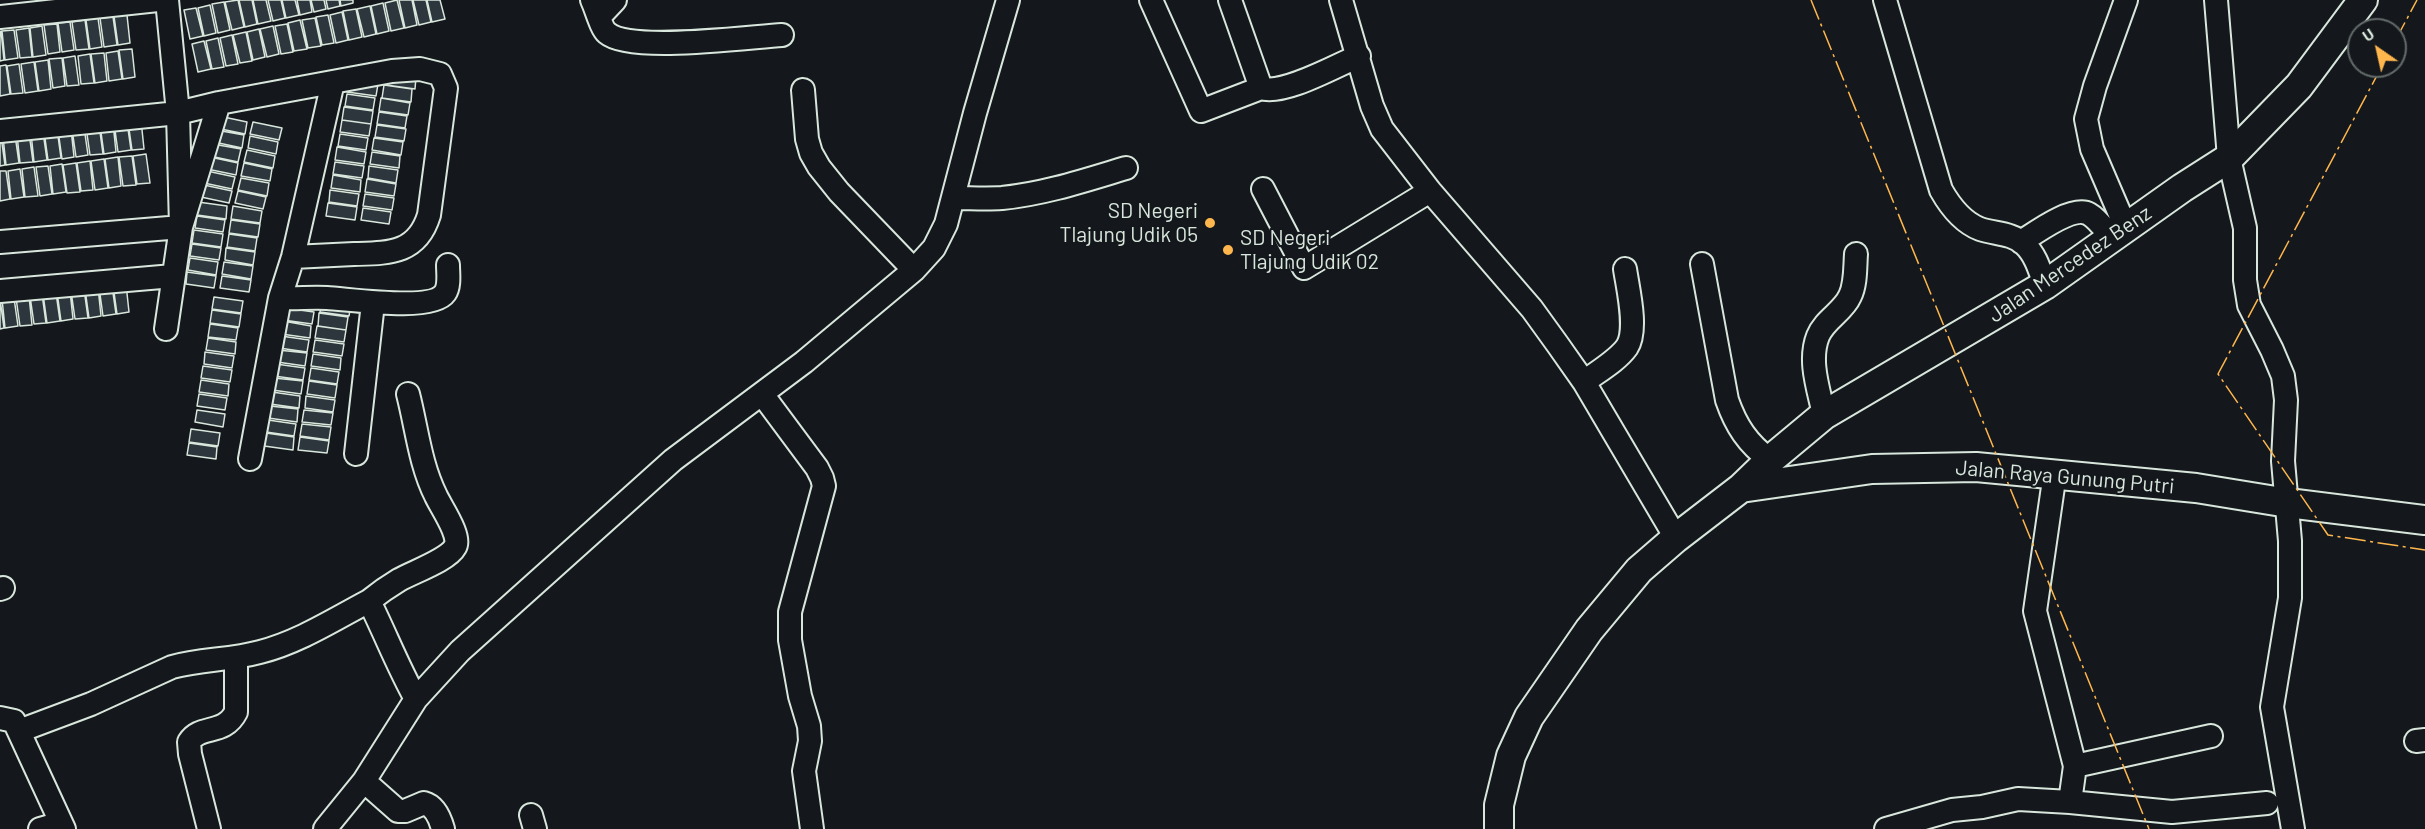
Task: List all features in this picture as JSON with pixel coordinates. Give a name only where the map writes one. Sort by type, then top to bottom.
[{"type":"main road","name":"Jalan Mercedez Benz","points":[[1741,488],[1770,460],[1824,415],[2045,285],[2182,188],[2229,158],[2299,86],[2363,0]]},
{"type":"main road","name":"Jalan Raya Gunung Putri","points":[[1499,829],[1499,805],[1511,756],[1528,717],[1589,630],[1639,570],[1741,488],[1872,469],[1976,467],[2196,488],[2288,503],[2425,520]]},
{"type":"street","points":[[0,17],[158,0]]},
{"type":"street","points":[[168,0],[178,113],[181,227]]},
{"type":"street","points":[[325,829],[364,781],[416,699],[460,651],[642,488],[705,435],[762,394],[914,270],[934,248],[946,224],[954,198],[975,113],[1008,0]]},
{"type":"street","points":[[1151,0],[1201,111],[1261,88],[1268,90],[1282,88],[1359,56]]},
{"type":"street","points":[[1230,0],[1261,88]]},
{"type":"street","points":[[1341,0],[1372,106],[1382,129],[1430,191],[1532,309],[1584,382],[1676,538]]},
{"type":"street","points":[[1885,0],[1944,196],[1971,225],[2010,236],[2021,242],[2037,261],[2045,285]]},
{"type":"street","points":[[2119,233],[2092,149],[2086,120],[2095,86],[2126,0]]},
{"type":"street","points":[[2216,0],[2229,158],[2245,228],[2245,280],[2249,305],[2283,376],[2286,400],[2283,461],[2288,503],[2290,598],[2272,707],[2293,829]]},
{"type":"street","points":[[602,5],[602,26],[608,34],[628,41],[684,42],[782,35]]},
{"type":"street","points":[[0,131],[178,113],[219,103],[403,69],[420,69],[440,74],[446,88],[429,215],[425,227],[411,244],[391,253],[293,257]]},
{"type":"street","points":[[250,459],[280,298],[293,257],[333,82]]},
{"type":"street","points":[[803,90],[807,139],[811,153],[819,167],[839,192],[914,270]]},
{"type":"street","points":[[166,328],[181,227],[219,103]]},
{"type":"street","points":[[954,198],[1002,198],[1079,182],[1126,168]]},
{"type":"street","points":[[1263,189],[1304,268],[1430,191]]},
{"type":"street","points":[[2021,242],[2057,220],[2080,212],[2088,213],[2119,233]]},
{"type":"street","points":[[0,242],[181,227]]},
{"type":"street","points":[[1824,415],[1814,362],[1814,349],[1824,324],[1850,296],[1856,254]]},
{"type":"street","points":[[1702,264],[1727,400],[1745,438],[1770,460]]},
{"type":"street","points":[[280,298],[326,298],[373,303],[414,302],[438,298],[447,290],[448,265]]},
{"type":"street","points":[[1584,382],[1618,356],[1630,340],[1632,330],[1625,269]]},
{"type":"street","points":[[0,291],[173,276]]},
{"type":"street","points":[[356,454],[373,303]]},
{"type":"street","points":[[20,731],[108,697],[172,667],[185,663],[236,658],[296,641],[369,601],[401,579],[456,547],[454,532],[436,496],[422,460],[408,394]]},
{"type":"street","points":[[762,394],[817,468],[824,486],[790,612],[790,640],[800,696],[809,726],[810,741],[804,771],[812,829]]},
{"type":"street","points":[[2055,473],[2036,611],[2075,766],[2070,802]]},
{"type":"street","points":[[369,601],[382,624],[404,679],[416,699]]},
{"type":"street","points":[[209,829],[189,742],[195,735],[222,728],[233,718],[236,712],[236,658]]},
{"type":"street","points":[[0,718],[14,721],[20,731],[55,827]]},
{"type":"street","points":[[2075,766],[2211,736]]},
{"type":"street","points":[[364,781],[398,811],[405,811],[424,802],[430,805],[437,814],[443,829]]},
{"type":"street","points":[[1886,829],[1952,810],[1982,807],[2018,799],[2172,813],[2266,802]]},
{"type":"building","points":[[238,0],[244,27],[232,30],[225,2]]},
{"type":"building","points":[[239,0],[252,0],[257,24],[245,27]]},
{"type":"building","points":[[253,0],[266,0],[271,21],[258,24]]},
{"type":"building","points":[[268,0],[281,0],[285,18],[273,21]]},
{"type":"building","points":[[282,0],[295,0],[299,15],[286,18]]},
{"type":"building","points":[[297,0],[310,0],[312,12],[300,15]]},
{"type":"building","points":[[311,0],[324,0],[326,9],[314,12]]},
{"type":"building","points":[[326,0],[339,0],[340,6],[328,9]]},
{"type":"building","points":[[340,0],[353,0],[353,3],[341,6]]},
{"type":"building","points":[[397,0],[404,28],[391,31],[385,3]]},
{"type":"building","points":[[399,0],[412,0],[417,25],[405,28]]},
{"type":"building","points":[[413,0],[426,0],[431,22],[419,25]]},
{"type":"building","points":[[427,0],[440,0],[445,19],[432,22]]},
{"type":"building","points":[[224,2],[230,30],[218,33],[212,4]]},
{"type":"building","points":[[383,3],[389,31],[377,34],[371,6]]},
{"type":"building","points":[[210,5],[216,33],[204,36],[198,8]]},
{"type":"building","points":[[370,6],[376,34],[364,37],[357,9]]},
{"type":"building","points":[[196,8],[203,36],[190,39],[184,10]]},
{"type":"building","points":[[356,9],[362,37],[349,40],[343,11]]},
{"type":"building","points":[[342,12],[348,40],[336,43],[330,15]]},
{"type":"building","points":[[127,15],[130,43],[118,45],[114,16]]},
{"type":"building","points":[[328,15],[334,43],[322,45],[316,17]]},
{"type":"building","points":[[113,17],[117,45],[104,47],[100,18]]},
{"type":"building","points":[[98,18],[102,47],[90,49],[86,20]]},
{"type":"building","points":[[315,18],[321,46],[308,48],[302,20]]},
{"type":"building","points":[[85,20],[89,49],[76,50],[72,22]]},
{"type":"building","points":[[300,20],[307,49],[294,51],[288,23]]},
{"type":"building","points":[[70,22],[74,50],[62,52],[58,23]]},
{"type":"building","points":[[57,24],[60,52],[48,54],[44,25]]},
{"type":"building","points":[[287,24],[293,52],[281,54],[275,26]]},
{"type":"building","points":[[42,26],[46,55],[33,57],[30,28]]},
{"type":"building","points":[[273,26],[279,54],[267,57],[260,29]]},
{"type":"building","points":[[29,28],[32,57],[20,58],[16,30]]},
{"type":"building","points":[[259,29],[265,57],[253,60],[247,32]]},
{"type":"building","points":[[14,30],[18,58],[5,60],[2,31]]},
{"type":"building","points":[[0,32],[4,60],[0,61]]},
{"type":"building","points":[[246,32],[252,61],[240,63],[233,35]]},
{"type":"building","points":[[232,35],[238,64],[226,66],[220,38]]},
{"type":"building","points":[[218,38],[224,67],[212,69],[206,41]]},
{"type":"building","points":[[204,41],[211,69],[198,72],[192,44]]},
{"type":"building","points":[[132,49],[135,77],[123,79],[119,50]]},
{"type":"building","points":[[118,51],[122,79],[109,81],[106,53]]},
{"type":"building","points":[[104,53],[107,81],[95,83],[91,54]]},
{"type":"building","points":[[90,54],[94,83],[81,84],[78,56]]},
{"type":"building","points":[[75,56],[79,85],[67,86],[63,58]]},
{"type":"building","points":[[62,58],[65,86],[53,88],[49,59]]},
{"type":"building","points":[[48,60],[51,89],[39,91],[35,62]]},
{"type":"building","points":[[34,62],[38,91],[25,93],[21,64]]},
{"type":"building","points":[[19,64],[23,93],[11,94],[7,66]]},
{"type":"building","points":[[6,65],[10,94],[0,96],[0,66]]},
{"type":"building","points":[[388,72],[416,77],[415,89],[386,85]]},
{"type":"building","points":[[349,80],[378,84],[376,96],[347,92]]},
{"type":"building","points":[[384,85],[412,89],[411,102],[382,98]]},
{"type":"building","points":[[347,94],[375,98],[373,110],[345,106]]},
{"type":"building","points":[[381,98],[410,103],[408,115],[379,111]]},
{"type":"building","points":[[344,107],[373,111],[371,124],[342,120]]},
{"type":"building","points":[[379,112],[407,116],[405,128],[377,124]]},
{"type":"building","points":[[219,116],[247,122],[245,134],[216,128]]},
{"type":"building","points":[[141,120],[144,149],[132,150],[128,122]]},
{"type":"building","points":[[342,120],[371,124],[369,136],[340,132]]},
{"type":"building","points":[[127,122],[131,150],[118,152],[114,123]]},
{"type":"building","points":[[253,122],[282,128],[279,140],[250,134]]},
{"type":"building","points":[[113,123],[116,152],[104,154],[100,125]]},
{"type":"building","points":[[99,125],[103,154],[90,155],[86,127]]},
{"type":"building","points":[[377,125],[406,129],[404,141],[375,137]]},
{"type":"building","points":[[84,127],[88,155],[76,157],[72,129]]},
{"type":"building","points":[[57,129],[61,158],[48,160],[44,131]]},
{"type":"building","points":[[71,129],[74,157],[62,159],[58,130]]},
{"type":"building","points":[[216,130],[244,135],[242,148],[214,142]]},
{"type":"building","points":[[43,132],[47,160],[34,162],[31,133]]},
{"type":"building","points":[[29,133],[33,162],[20,163],[17,135]]},
{"type":"building","points":[[340,134],[368,138],[366,150],[338,146]]},
{"type":"building","points":[[15,135],[19,163],[6,165],[3,137]]},
{"type":"building","points":[[250,136],[278,142],[276,154],[248,148]]},
{"type":"building","points":[[0,137],[5,165],[0,166]]},
{"type":"building","points":[[374,138],[403,142],[401,155],[372,150]]},
{"type":"building","points":[[213,144],[241,149],[238,162],[210,156]]},
{"type":"building","points":[[337,147],[366,152],[364,164],[335,160]]},
{"type":"building","points":[[247,150],[275,156],[273,168],[244,162]]},
{"type":"building","points":[[372,152],[400,156],[399,168],[370,164]]},
{"type":"building","points":[[146,154],[150,183],[137,184],[133,156]]},
{"type":"building","points":[[132,156],[136,185],[123,186],[119,157]]},
{"type":"building","points":[[118,157],[121,186],[109,188],[105,159]]},
{"type":"building","points":[[210,157],[238,163],[236,175],[207,169]]},
{"type":"building","points":[[104,159],[108,188],[95,190],[91,161]]},
{"type":"building","points":[[90,161],[93,190],[81,191],[77,163]]},
{"type":"building","points":[[335,162],[364,166],[362,178],[333,174]]},
{"type":"building","points":[[76,163],[80,192],[67,193],[63,165]]},
{"type":"building","points":[[244,163],[272,169],[270,181],[241,176]]},
{"type":"building","points":[[62,164],[66,192],[53,194],[50,166]]},
{"type":"building","points":[[48,166],[52,194],[40,196],[36,167]]},
{"type":"building","points":[[369,166],[398,170],[396,183],[368,178]]},
{"type":"building","points":[[34,167],[38,196],[25,197],[22,169]]},
{"type":"building","points":[[20,169],[24,197],[11,199],[8,171]]},
{"type":"building","points":[[0,171],[6,171],[10,199],[0,201]]},
{"type":"building","points":[[207,171],[235,177],[232,189],[204,183]]},
{"type":"building","points":[[333,175],[361,180],[360,192],[331,188]]},
{"type":"building","points":[[241,178],[269,183],[267,196],[238,190]]},
{"type":"building","points":[[367,179],[396,184],[394,196],[365,192]]},
{"type":"building","points":[[204,185],[232,191],[229,203],[201,197]]},
{"type":"building","points":[[330,190],[359,194],[357,206],[329,202]]},
{"type":"building","points":[[238,191],[266,197],[263,209],[235,203]]},
{"type":"building","points":[[365,194],[394,198],[392,210],[363,206]]},
{"type":"building","points":[[198,202],[227,206],[226,219],[197,215]]},
{"type":"building","points":[[328,203],[357,207],[355,220],[326,216]]},
{"type":"building","points":[[233,206],[262,211],[260,223],[231,219]]},
{"type":"building","points":[[363,208],[391,212],[389,224],[361,220]]},
{"type":"building","points":[[197,216],[225,220],[223,232],[195,228]]},
{"type":"building","points":[[231,220],[260,224],[258,237],[229,233]]},
{"type":"building","points":[[194,230],[223,234],[221,247],[192,243]]},
{"type":"building","points":[[229,234],[257,238],[255,251],[227,247]]},
{"type":"building","points":[[192,244],[221,248],[219,260],[190,256]]},
{"type":"building","points":[[226,248],[255,252],[253,265],[225,260]]},
{"type":"building","points":[[190,258],[218,262],[216,275],[188,270]]},
{"type":"building","points":[[224,262],[253,266],[251,279],[222,274]]},
{"type":"building","points":[[187,272],[216,276],[214,288],[186,284]]},
{"type":"building","points":[[222,276],[251,280],[249,292],[220,288]]},
{"type":"building","points":[[126,284],[129,312],[117,314],[113,285]]},
{"type":"building","points":[[112,286],[116,314],[103,316],[99,287]]},
{"type":"building","points":[[98,287],[101,316],[89,318],[85,289]]},
{"type":"building","points":[[84,289],[88,318],[75,319],[71,291]]},
{"type":"building","points":[[70,291],[73,319],[61,321],[57,292]]},
{"type":"building","points":[[56,293],[60,321],[47,323],[43,294]]},
{"type":"building","points":[[42,294],[46,323],[34,324],[30,296]]},
{"type":"building","points":[[29,296],[32,325],[20,326],[16,298]]},
{"type":"building","points":[[214,297],[243,301],[241,313],[212,309]]},
{"type":"building","points":[[14,298],[18,326],[5,328],[2,299]]},
{"type":"building","points":[[0,299],[4,328],[0,329]]},
{"type":"building","points":[[322,300],[351,304],[349,316],[320,312]]},
{"type":"building","points":[[285,308],[314,312],[312,324],[283,320]]},
{"type":"building","points":[[212,310],[241,314],[239,327],[210,323]]},
{"type":"building","points":[[319,313],[348,317],[346,330],[318,326]]},
{"type":"building","points":[[283,321],[311,326],[310,338],[281,334]]},
{"type":"building","points":[[210,324],[238,328],[236,340],[208,337]]},
{"type":"building","points":[[317,326],[346,330],[344,342],[315,338]]},
{"type":"building","points":[[281,336],[309,340],[307,352],[279,348]]},
{"type":"building","points":[[208,338],[236,342],[235,354],[206,350]]},
{"type":"building","points":[[315,340],[344,344],[342,356],[313,352]]},
{"type":"building","points":[[278,350],[307,353],[305,366],[277,362]]},
{"type":"building","points":[[205,352],[234,356],[232,368],[204,364]]},
{"type":"building","points":[[313,354],[341,358],[340,370],[311,366]]},
{"type":"building","points":[[276,364],[305,368],[303,380],[274,376]]},
{"type":"building","points":[[203,366],[232,370],[230,382],[201,378]]},
{"type":"building","points":[[311,368],[339,372],[337,384],[309,380]]},
{"type":"building","points":[[274,378],[303,381],[301,394],[272,390]]},
{"type":"building","points":[[201,380],[229,384],[228,396],[199,392]]},
{"type":"building","points":[[309,381],[337,385],[335,398],[307,394]]},
{"type":"building","points":[[272,392],[300,396],[299,408],[270,404]]},
{"type":"building","points":[[199,394],[227,398],[225,410],[197,406]]},
{"type":"building","points":[[306,396],[335,400],[333,412],[305,408]]},
{"type":"building","points":[[270,406],[298,409],[297,422],[268,418]]},
{"type":"building","points":[[197,410],[225,414],[223,427],[195,422]]},
{"type":"building","points":[[304,410],[333,413],[331,425],[302,422]]},
{"type":"building","points":[[268,420],[296,424],[294,436],[266,432]]},
{"type":"building","points":[[302,424],[331,427],[329,440],[300,436]]},
{"type":"building","points":[[191,429],[220,433],[218,446],[189,442]]},
{"type":"building","points":[[266,433],[294,437],[293,450],[264,446]]},
{"type":"building","points":[[300,437],[329,441],[327,453],[298,450]]},
{"type":"building","points":[[189,443],[217,447],[216,459],[187,455]]},
{"type":"power","points":[[1811,0],[2149,829]]},
{"type":"power","points":[[2407,19],[2417,0]]},
{"type":"power","points":[[2376,78],[2218,374],[2328,535],[2425,550]]},
{"type":"place","name":"SD Negeri Tlajung Udik 05","points":[[1210,223]]},
{"type":"place","name":"SD Negeri Tlajung Udik 02","points":[[1228,250]]}]
